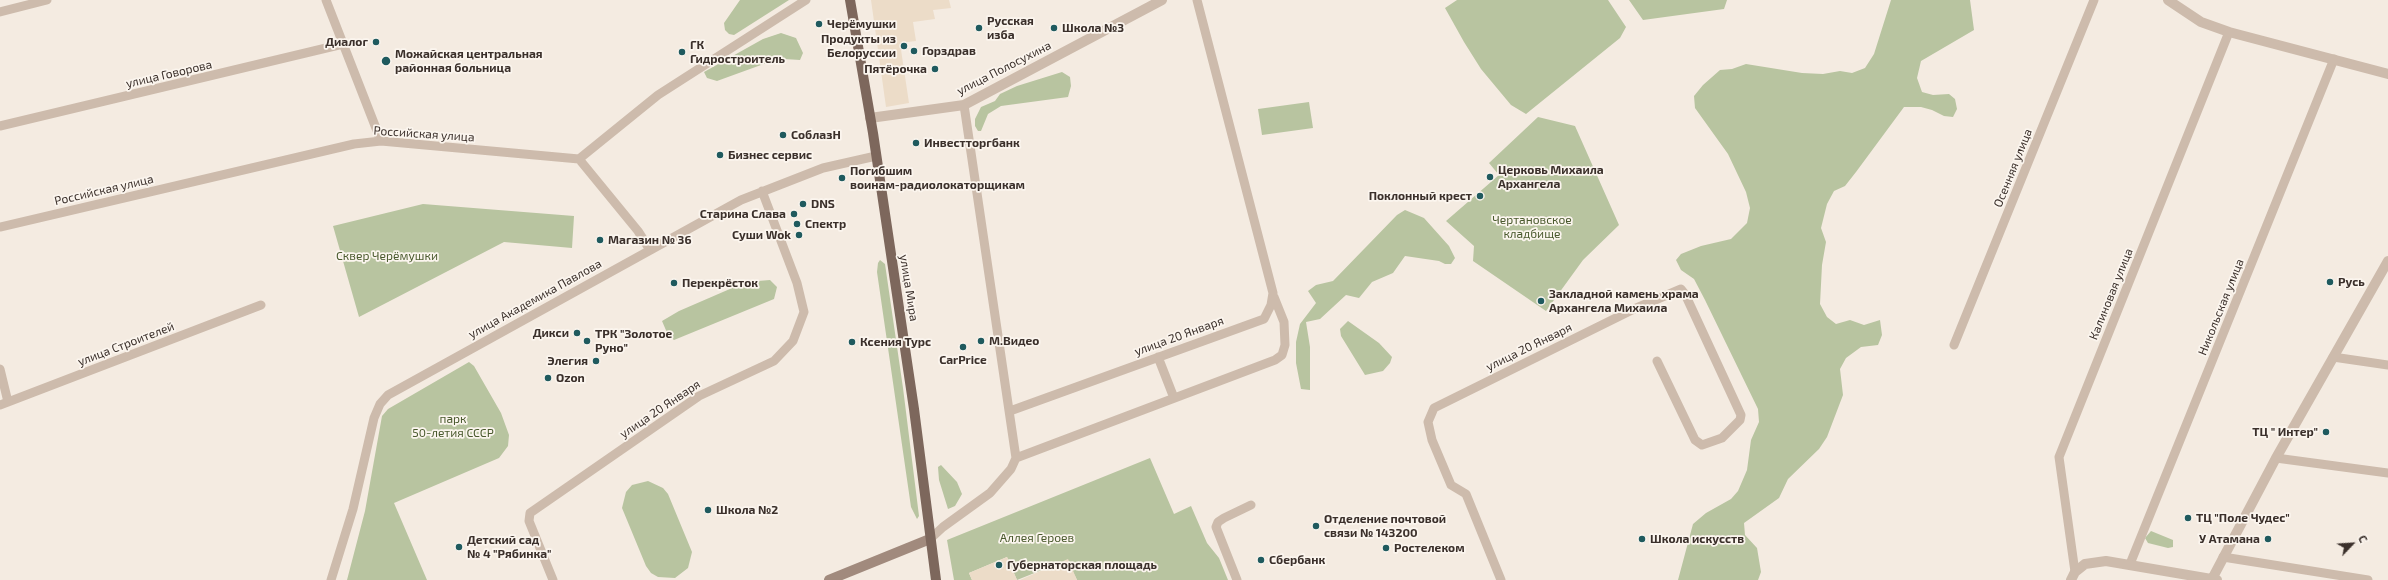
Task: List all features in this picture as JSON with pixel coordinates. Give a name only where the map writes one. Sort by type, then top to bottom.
[{"type":"main road","name":"улица Мира","points":[[850,0],[876,156],[914,409],[936,580]]},
{"type":"main road","points":[[829,580],[930,539]]},
{"type":"street","points":[[0,12],[47,0]]},
{"type":"street","points":[[326,0],[381,141]]},
{"type":"street","points":[[650,250],[634,226],[579,159],[663,91],[806,0]]},
{"type":"street","name":"улица Полосухина","points":[[870,118],[964,105],[1162,0]]},
{"type":"street","points":[[1016,458],[1275,360],[1282,355],[1285,345],[1284,322],[1274,297],[1254,224],[1233,145],[1224,100],[1197,0]]},
{"type":"street","name":"Осенняя улица","points":[[1954,345],[2094,0]]},
{"type":"street","points":[[2168,0],[2201,22],[2229,32],[2388,74]]},
{"type":"street","name":"Калиновая улица","points":[[2073,576],[2059,458],[2229,32]]},
{"type":"street","name":"улица Говорова","points":[[0,126],[343,44]]},
{"type":"street","name":"Никольская улица","points":[[2130,564],[2334,59]]},
{"type":"street","points":[[930,539],[943,527],[990,493],[1011,469],[1016,458],[995,303],[964,105]]},
{"type":"street","name":"Российская улица","points":[[0,227],[334,148],[381,141],[579,159]]},
{"type":"street","name":"улица Академика Павлова","points":[[331,580],[353,509],[374,418],[380,404],[388,395],[650,250],[762,191],[823,168],[876,156]]},
{"type":"street","name":"улица 20 Января","points":[[553,580],[529,521],[530,513],[699,396],[774,361],[793,341],[804,312],[797,283],[762,191]]},
{"type":"street","points":[[2073,576],[2085,564],[2099,561],[2130,564],[2214,580],[2223,558],[2276,458],[2388,261]]},
{"type":"street","name":"улица 20 Января","points":[[1501,580],[1466,494],[1451,485],[1432,440],[1428,422],[1434,408],[1634,309],[1681,289],[1685,294],[1741,415],[1740,420],[1722,438],[1702,445],[1695,440],[1657,361]]},
{"type":"street","name":"улица 20 Января","points":[[1010,411],[1264,319],[1274,297]]},
{"type":"street","name":"улица Строителей","points":[[4,403],[261,304]]},
{"type":"street","points":[[1158,357],[1174,398]]},
{"type":"street","points":[[2333,357],[2388,366]]},
{"type":"street","points":[[0,369],[4,403]]},
{"type":"street","points":[[2276,458],[2388,473]]},
{"type":"street","points":[[1237,580],[1216,527],[1218,522],[1224,518],[1251,505]]},
{"type":"street","points":[[2223,558],[2368,580]]},
{"type":"green space","points":[[740,0],[789,0],[734,35],[729,34],[725,30],[724,23]]},
{"type":"green space","points":[[1457,0],[1608,0],[1626,27],[1620,38],[1526,114],[1511,105],[1481,69],[1464,42],[1445,8]]},
{"type":"green space","points":[[1629,0],[1727,0],[1724,9],[1643,20]]},
{"type":"green space","points":[[1891,0],[1970,0],[1974,30],[1921,61],[1917,78],[1922,92],[1933,95],[1949,94],[1955,99],[1957,109],[1953,117],[1944,116],[1932,110],[1921,107],[1904,107],[1845,186],[1834,191],[1827,204],[1821,228],[1826,242],[1822,265],[1820,304],[1827,317],[1836,324],[1850,320],[1864,325],[1880,320],[1882,335],[1878,345],[1861,347],[1846,358],[1840,369],[1843,395],[1827,437],[1819,449],[1788,479],[1779,498],[1744,523],[1745,535],[1757,548],[1761,572],[1758,580],[1678,580],[1693,524],[1706,513],[1731,499],[1738,491],[1747,470],[1751,440],[1759,422],[1758,409],[1705,300],[1694,279],[1681,270],[1676,260],[1681,254],[1701,246],[1731,239],[1747,223],[1750,208],[1746,192],[1728,154],[1695,108],[1694,96],[1703,85],[1720,70],[1732,69],[1746,64],[1802,73],[1823,74],[1840,71],[1852,73],[1865,68],[1874,54]]},
{"type":"green space","points":[[781,33],[796,38],[803,53],[800,60],[784,59],[772,61],[717,81],[707,78],[704,72],[763,39]]},
{"type":"green space","points":[[1062,72],[1070,77],[1071,86],[1068,97],[1001,106],[988,114],[981,131],[978,131],[975,126],[975,119],[981,107],[995,101],[1000,94],[1017,86]]},
{"type":"green space","points":[[1309,102],[1313,128],[1262,135],[1258,109]]},
{"type":"green space","name":"Чертановское кладбище","points":[[1538,117],[1575,126],[1619,225],[1583,260],[1546,311],[1473,261],[1474,246],[1446,221],[1499,175],[1489,163]]},
{"type":"green space","name":"Сквер Черёмушки","points":[[423,204],[574,216],[572,248],[504,242],[359,317],[333,226]]},
{"type":"green space","points":[[1405,210],[1424,218],[1449,246],[1455,258],[1451,264],[1445,264],[1439,261],[1405,256],[1393,273],[1372,282],[1359,298],[1346,295],[1320,319],[1306,322],[1310,347],[1310,390],[1301,389],[1296,363],[1296,342],[1300,324],[1316,303],[1308,291],[1316,285],[1333,281],[1397,215]]},
{"type":"green space","points":[[880,260],[885,264],[903,388],[919,516],[917,519],[911,507],[877,272],[878,263]]},
{"type":"green space","points":[[770,280],[777,287],[774,299],[674,340],[668,335],[662,321],[679,311],[746,282]]},
{"type":"green space","points":[[1348,321],[1379,343],[1392,357],[1390,363],[1383,371],[1365,375],[1341,336],[1340,329]]},
{"type":"green space","name":"парк 50-летия СССР","points":[[469,362],[474,366],[501,413],[509,435],[508,446],[499,458],[394,503],[427,580],[347,580],[365,511],[382,416],[388,409]]},
{"type":"green space","name":"Аллея Героев","points":[[1150,458],[1174,514],[1191,506],[1207,543],[1219,558],[1228,580],[1077,580],[1067,560],[1017,580],[1007,557],[969,573],[972,580],[954,580],[947,540]]},
{"type":"green space","points":[[941,465],[957,482],[962,494],[955,506],[948,509],[939,480],[938,467]]},
{"type":"green space","points":[[648,481],[663,488],[668,494],[692,552],[688,568],[675,578],[658,577],[651,573],[646,566],[622,508],[626,492],[632,485]]},
{"type":"green space","points":[[2151,531],[2173,540],[2173,547],[2168,548],[2148,543],[2145,538]]},
{"type":"shaded area","points":[[871,0],[949,0],[951,8],[933,10],[935,19],[913,22],[916,41],[900,43],[909,103],[886,107]]},
{"type":"shaded area","name":"Губернаторская площадь","points":[[1007,557],[1017,580],[972,580],[969,573]]},
{"type":"shaded area","name":"Губернаторская площадь","points":[[1068,559],[1077,580],[1020,580]]},
{"type":"place","name":"Черёмушки","points":[[819,24]]},
{"type":"place","name":"Русская изба","points":[[979,28]]},
{"type":"place","name":"Школа №3","points":[[1054,28]]},
{"type":"place","name":"Диалог","points":[[376,42]]},
{"type":"place","name":"Продукты из Белоруссии","points":[[904,46]]},
{"type":"place","name":"Горздрав","points":[[914,51]]},
{"type":"place","name":"ГК Гидростроитель","points":[[682,52]]},
{"type":"place","name":"Можайская центральная районная больница","points":[[386,61]]},
{"type":"place","name":"Пятёрочка","points":[[935,69]]},
{"type":"place","name":"СоблазН","points":[[783,135]]},
{"type":"place","name":"Инвестторгбанк","points":[[916,143]]},
{"type":"place","name":"Бизнес сервис","points":[[720,155]]},
{"type":"place","name":"Церковь Михаила Архангела","points":[[1490,177]]},
{"type":"place","name":"Погибшим воинам-радиолокаторщикам","points":[[842,178]]},
{"type":"place","name":"Поклонный крест","points":[[1480,196]]},
{"type":"place","name":"DNS","points":[[803,204]]},
{"type":"place","name":"Старина Слава","points":[[794,214]]},
{"type":"place","name":"Спектр","points":[[797,224]]},
{"type":"place","name":"Суши Wok","points":[[799,235]]},
{"type":"place","name":"Магазин № 36","points":[[600,240]]},
{"type":"place","name":"Русь","points":[[2330,282]]},
{"type":"place","name":"Перекрёсток","points":[[674,283]]},
{"type":"place","name":"Закладной камень храма Архангела Михаила","points":[[1541,301]]},
{"type":"place","name":"Дикси","points":[[577,333]]},
{"type":"place","name":"ТРК \"Золотое Руно\"","points":[[587,341]]},
{"type":"place","name":"М.Видео","points":[[981,341]]},
{"type":"place","name":"Ксения Турс","points":[[852,342]]},
{"type":"place","name":"CarPrice","points":[[963,347]]},
{"type":"place","name":"Элегия","points":[[596,361]]},
{"type":"place","name":"Ozon","points":[[548,378]]},
{"type":"place","name":"ТЦ \" Интер\"","points":[[2326,432]]},
{"type":"place","name":"Школа №2","points":[[708,510]]},
{"type":"place","name":"ТЦ \"Поле Чудес\"","points":[[2188,518]]},
{"type":"place","name":"Отделение почтовой связи № 143200","points":[[1316,526]]},
{"type":"place","name":"Школа искусств","points":[[1642,539]]},
{"type":"place","name":"У Атамана","points":[[2268,539]]},
{"type":"place","name":"Детский сад № 4 \"Рябинка\"","points":[[459,547]]},
{"type":"place","name":"Ростелеком","points":[[1386,548]]},
{"type":"place","name":"Сбербанк","points":[[1261,560]]},
{"type":"place","name":"Губернаторская площадь","points":[[999,565]]}]
